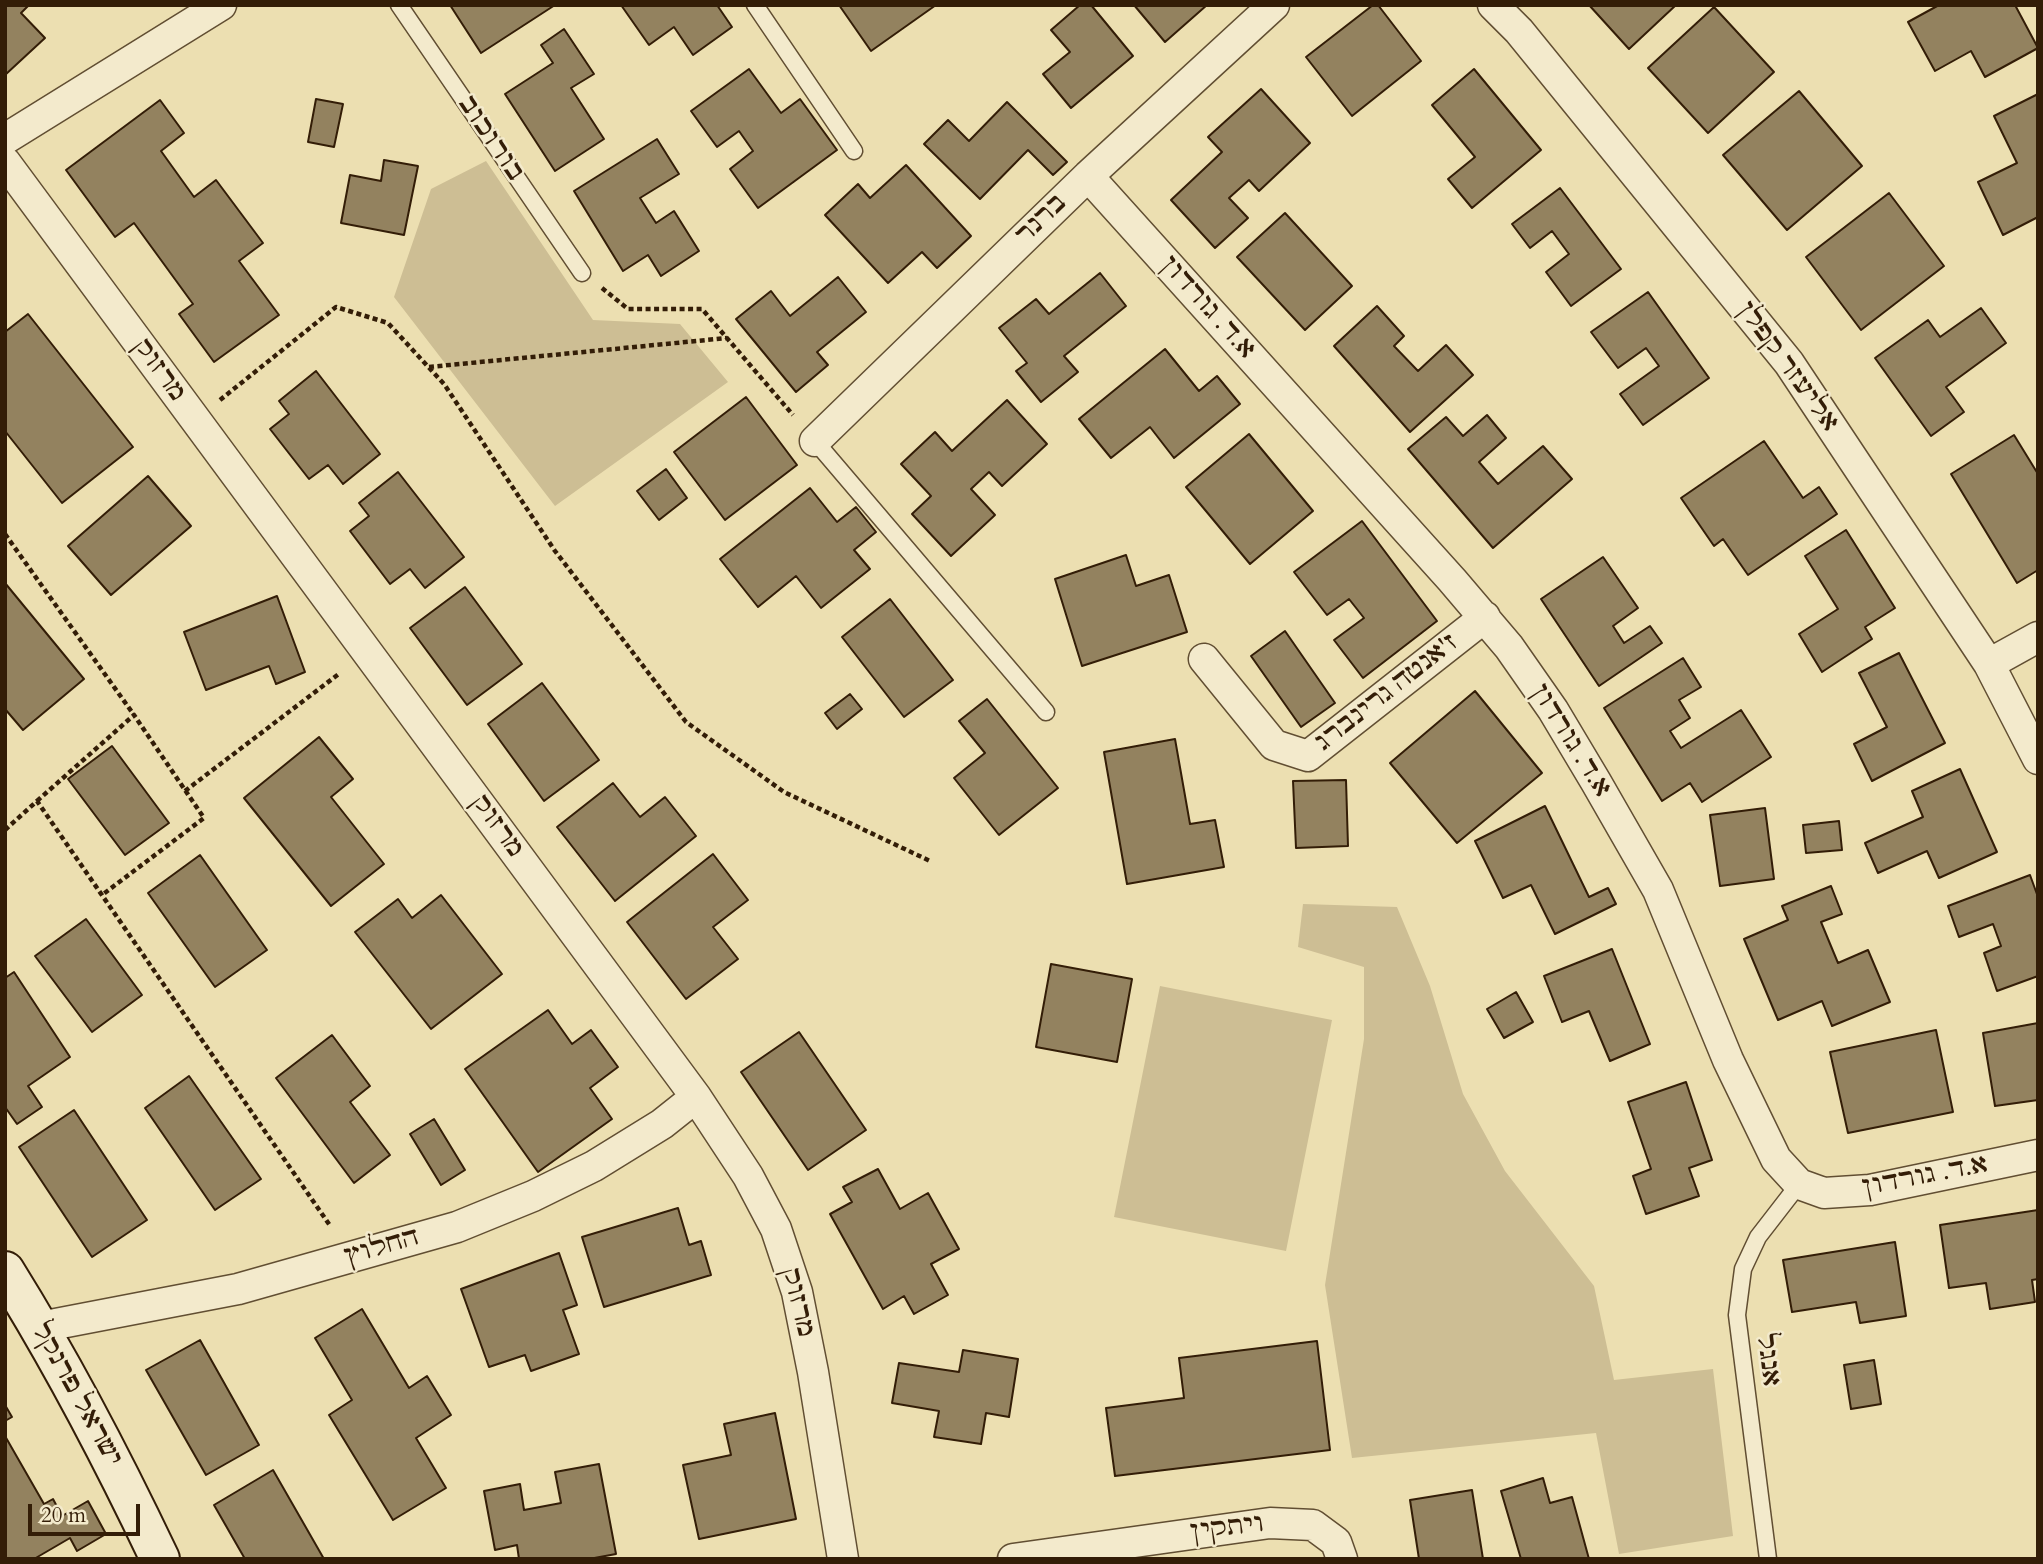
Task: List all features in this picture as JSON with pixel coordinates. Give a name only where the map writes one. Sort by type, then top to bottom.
[{"type":"street","points":[[5,139],[221,5]]},
{"type":"street","name":"ברנר","points":[[815,441],[1088,176],[1274,5]]},
{"type":"street","name":"אליעזר קפלן","points":[[1493,5],[1519,32],[1789,363],[1990,664],[2038,759]]},
{"type":"street","name":"מרזוק","points":[[5,162],[696,1097],[748,1176],[776,1228],[797,1292],[813,1372],[843,1559]]},
{"type":"street","name":"א.ד. גורדון","points":[[1088,176],[1509,647],[1553,710],[1658,891],[1728,1060],[1776,1158],[1799,1184],[1825,1193],[1870,1190],[2038,1155]]},
{"type":"street","name":"ז'אנטה גרינברג","points":[[1204,659],[1274,745],[1308,756],[1485,617]]},
{"type":"street","points":[[1990,664],[2038,637]]},
{"type":"street","name":"החלוץ","points":[[40,1327],[238,1289],[457,1227],[533,1196],[594,1166],[662,1124],[696,1097]]},
{"type":"street","name":"ישראל פרנקל","points":[[5,1271],[40,1327],[114,1461],[160,1559]]},
{"type":"street","name":"ויתקין","points":[[1013,1559],[1270,1523],[1313,1525],[1336,1542],[1342,1559]]},
{"type":"lane","name":"בורוכוב","points":[[399,5],[582,273]]},
{"type":"lane","points":[[755,5],[854,151]]},
{"type":"lane","points":[[815,441],[1046,712]]},
{"type":"lane","name":"אנגל","points":[[1768,1559],[1737,1315],[1743,1269],[1758,1237],[1799,1184]]},
{"type":"path","points":[[582,273],[628,309],[702,309],[815,441]]},
{"type":"path","points":[[195,420],[335,307],[388,323],[444,384],[555,551],[686,722],[784,792],[930,861]]},
{"type":"path","points":[[429,368],[728,338]]},
{"type":"path","points":[[5,534],[204,818],[102,895]]},
{"type":"path","points":[[185,791],[367,652]]},
{"type":"path","points":[[5,830],[134,715]]},
{"type":"path","points":[[37,800],[352,1257]]},
{"type":"shaded area","points":[[486,161],[593,320],[680,324],[728,382],[555,506],[394,297],[431,189]]},
{"type":"shaded area","points":[[1303,904],[1397,907],[1430,986],[1463,1094],[1505,1171],[1594,1286],[1614,1380],[1713,1369],[1733,1536],[1619,1554],[1596,1433],[1352,1458],[1325,1285],[1364,1039],[1364,967],[1298,947]]},
{"type":"shaded area","points":[[1160,986],[1332,1020],[1286,1251],[1114,1217]]},
{"type":"building","points":[[5,5],[29,5],[21,13],[45,38],[5,75]]},
{"type":"building","points":[[450,5],[555,5],[481,53]]},
{"type":"building","points":[[621,5],[717,5],[732,27],[693,55],[674,27],[649,45]]},
{"type":"building","points":[[839,5],[936,5],[871,51]]},
{"type":"building","points":[[1080,5],[1091,5],[1133,56],[1071,108],[1043,74],[1070,52],[1051,30]]},
{"type":"building","points":[[1134,5],[1207,5],[1165,42]]},
{"type":"building","points":[[1373,5],[1378,5],[1421,61],[1352,116],[1306,57]]},
{"type":"building","points":[[1589,5],[1676,5],[1629,49]]},
{"type":"building","points":[[1939,5],[2015,5],[2038,48],[1985,77],[1971,51],[1935,71],[1908,22]]},
{"type":"building","points":[[1714,7],[1774,72],[1708,133],[1648,68]]},
{"type":"building","points":[[564,29],[594,74],[571,88],[604,139],[555,171],[505,94],[553,63],[541,45]]},
{"type":"building","points":[[749,69],[781,113],[800,99],[837,150],[758,208],[730,169],[753,151],[739,131],[717,147],[691,111]]},
{"type":"building","points":[[1474,69],[1541,150],[1472,208],[1448,179],[1475,157],[1432,105]]},
{"type":"building","points":[[1261,89],[1310,143],[1259,191],[1249,180],[1229,198],[1248,218],[1215,248],[1171,200],[1222,152],[1208,137]]},
{"type":"building","points":[[1799,91],[1862,166],[1787,230],[1723,155]]},
{"type":"building","points":[[2038,94],[2038,217],[2003,235],[1978,182],[2017,163],[1994,116]]},
{"type":"building","points":[[316,99],[343,104],[334,147],[308,142]]},
{"type":"building","points":[[160,100],[184,133],[161,151],[194,197],[216,180],[263,243],[239,261],[279,315],[214,362],[179,314],[193,304],[134,223],[115,237],[66,170]]},
{"type":"building","points":[[1007,102],[1067,162],[1053,175],[1028,150],[980,199],[924,144],[948,120],[969,141]]},
{"type":"building","points":[[657,139],[679,174],[640,198],[656,223],[674,211],[699,251],[661,276],[648,255],[623,271],[574,191]]},
{"type":"building","points":[[384,160],[418,166],[404,235],[341,223],[350,175],[381,181]]},
{"type":"building","points":[[906,165],[971,236],[937,268],[922,252],[888,283],[825,215],[858,184],[870,198]]},
{"type":"building","points":[[1560,188],[1621,269],[1571,306],[1546,272],[1569,254],[1552,231],[1530,248],[1512,224]]},
{"type":"building","points":[[1889,193],[1944,266],[1861,330],[1806,257]]},
{"type":"building","points":[[1285,213],[1352,286],[1305,330],[1237,257]]},
{"type":"building","points":[[1100,273],[1126,306],[1064,356],[1078,372],[1041,402],[1016,371],[1027,363],[999,328],[1036,299],[1049,314]]},
{"type":"building","points":[[838,277],[866,312],[817,352],[828,365],[796,392],[736,319],[771,291],[790,316]]},
{"type":"building","points":[[1648,292],[1709,378],[1643,425],[1620,394],[1659,366],[1646,348],[1618,368],[1591,332]]},
{"type":"building","points":[[1377,306],[1404,336],[1394,346],[1418,371],[1446,345],[1473,375],[1410,432],[1334,346]]},
{"type":"building","points":[[1981,308],[2006,343],[1946,387],[1964,412],[1931,436],[1875,358],[1928,320],[1940,337]]},
{"type":"building","points":[[28,314],[133,447],[62,503],[5,431],[5,332]]},
{"type":"building","points":[[1165,349],[1199,391],[1217,376],[1240,404],[1174,458],[1150,427],[1111,458],[1079,419]]},
{"type":"building","points":[[316,371],[380,454],[343,484],[328,465],[309,479],[270,429],[289,414],[279,401]]},
{"type":"building","points":[[746,397],[797,465],[725,520],[674,452]]},
{"type":"building","points":[[1007,400],[1047,444],[1002,486],[989,472],[971,489],[995,515],[951,556],[912,514],[931,496],[901,464],[935,432],[952,451]]},
{"type":"building","points":[[1487,415],[1506,438],[1479,462],[1498,484],[1543,446],[1572,479],[1493,548],[1408,449],[1446,417],[1463,436]]},
{"type":"building","points":[[1249,434],[1313,511],[1250,564],[1186,487]]},
{"type":"building","points":[[2014,435],[2038,474],[2038,570],[2017,583],[1951,474]]},
{"type":"building","points":[[1764,441],[1803,498],[1819,487],[1837,514],[1748,575],[1723,539],[1714,546],[1681,498]]},
{"type":"building","points":[[666,469],[687,498],[659,520],[637,491]]},
{"type":"building","points":[[398,472],[464,557],[425,588],[410,569],[390,584],[350,531],[369,516],[359,503]]},
{"type":"building","points":[[148,476],[191,526],[111,595],[68,546]]},
{"type":"building","points":[[810,488],[837,522],[856,507],[876,532],[854,550],[870,569],[821,608],[796,576],[758,607],[720,559]]},
{"type":"building","points":[[1362,521],[1437,621],[1363,678],[1334,640],[1364,618],[1349,599],[1327,615],[1294,572]]},
{"type":"building","points":[[1846,530],[1895,608],[1865,627],[1872,639],[1822,672],[1799,634],[1838,609],[1805,556]]},
{"type":"building","points":[[1126,555],[1136,586],[1169,575],[1187,632],[1082,666],[1055,579]]},
{"type":"building","points":[[1603,557],[1638,608],[1613,626],[1624,643],[1650,626],[1662,643],[1599,686],[1541,599]]},
{"type":"building","points":[[5,583],[84,679],[23,730],[5,709]]},
{"type":"building","points":[[465,587],[522,664],[467,705],[410,628]]},
{"type":"building","points":[[277,596],[305,672],[276,684],[269,666],[206,690],[184,632]]},
{"type":"building","points":[[890,599],[953,680],[904,717],[842,637]]},
{"type":"building","points":[[1285,631],[1335,703],[1301,727],[1251,656]]},
{"type":"building","points":[[1899,653],[1945,743],[1872,781],[1854,744],[1887,727],[1859,673]]},
{"type":"building","points":[[1683,658],[1701,687],[1679,700],[1690,718],[1670,731],[1681,748],[1741,710],[1771,757],[1702,802],[1690,783],[1662,801],[1604,708]]},
{"type":"building","points":[[542,683],[599,760],[544,801],[488,724]]},
{"type":"building","points":[[1475,691],[1542,773],[1457,843],[1390,763]]},
{"type":"building","points":[[850,694],[862,709],[837,729],[825,713]]},
{"type":"building","points":[[987,699],[1058,788],[999,835],[954,778],[985,753],[959,721]]},
{"type":"building","points":[[319,737],[353,779],[331,797],[384,864],[331,906],[244,798]]},
{"type":"building","points":[[1175,739],[1190,824],[1215,820],[1224,867],[1127,884],[1104,752]]},
{"type":"building","points":[[112,746],[169,823],[125,855],[68,779]]},
{"type":"building","points":[[1960,769],[1997,852],[1939,878],[1927,851],[1878,873],[1865,843],[1923,817],[1912,791]]},
{"type":"building","points":[[1346,780],[1348,846],[1296,848],[1293,781]]},
{"type":"building","points":[[613,783],[640,817],[665,797],[696,836],[615,901],[557,827]]},
{"type":"building","points":[[1545,806],[1589,897],[1608,888],[1616,904],[1555,934],[1531,885],[1503,898],[1475,841]]},
{"type":"building","points":[[1765,808],[1774,879],[1720,886],[1710,815]]},
{"type":"building","points":[[1839,821],[1842,850],[1806,853],[1803,825]]},
{"type":"building","points":[[713,854],[748,900],[713,927],[738,959],[686,999],[627,922]]},
{"type":"building","points":[[200,855],[267,950],[215,987],[148,893]]},
{"type":"building","points":[[2030,875],[2038,897],[2038,976],[1997,991],[1984,953],[2001,946],[1993,924],[1959,937],[1948,906]]},
{"type":"building","points":[[1831,886],[1842,914],[1821,922],[1838,963],[1868,950],[1890,1002],[1832,1026],[1822,1001],[1778,1020],[1744,939],[1788,920],[1782,906]]},
{"type":"building","points":[[441,895],[502,974],[431,1029],[355,932],[398,899],[412,918]]},
{"type":"building","points":[[86,919],[142,995],[92,1032],[35,956]]},
{"type":"building","points":[[1612,949],[1650,1044],[1610,1061],[1589,1011],[1562,1022],[1544,976]]},
{"type":"building","points":[[1051,964],[1132,979],[1117,1062],[1036,1047]]},
{"type":"building","points":[[14,972],[70,1057],[28,1086],[42,1107],[17,1124],[5,1107],[5,978]]},
{"type":"building","points":[[1516,992],[1533,1022],[1504,1038],[1487,1009]]},
{"type":"building","points":[[548,1010],[572,1044],[591,1030],[618,1067],[590,1088],[612,1119],[538,1172],[465,1069]]},
{"type":"building","points":[[2038,1023],[2038,1100],[1995,1106],[1983,1033]]},
{"type":"building","points":[[1936,1030],[1953,1112],[1848,1133],[1830,1052]]},
{"type":"building","points":[[799,1032],[866,1130],[808,1170],[741,1072]]},
{"type":"building","points":[[332,1035],[370,1086],[350,1102],[390,1155],[354,1183],[276,1078]]},
{"type":"building","points":[[189,1076],[261,1179],[215,1210],[145,1108]]},
{"type":"building","points":[[1686,1082],[1712,1160],[1689,1168],[1699,1196],[1646,1214],[1633,1176],[1651,1169],[1628,1102]]},
{"type":"building","points":[[74,1110],[147,1220],[92,1257],[19,1147]]},
{"type":"building","points":[[434,1119],[465,1170],[441,1185],[410,1134]]},
{"type":"building","points":[[878,1169],[900,1209],[928,1193],[959,1249],[931,1264],[948,1295],[914,1314],[904,1296],[883,1309],[830,1214],[852,1202],[843,1187]]},
{"type":"building","points":[[678,1208],[689,1245],[701,1241],[711,1275],[604,1307],[582,1237]]},
{"type":"building","points":[[2038,1210],[2038,1279],[2032,1280],[2035,1302],[1990,1309],[1986,1283],[1949,1288],[1940,1225]]},
{"type":"building","points":[[1895,1242],[1906,1316],[1860,1323],[1856,1302],[1792,1312],[1783,1260]]},
{"type":"building","points":[[559,1253],[577,1305],[563,1310],[579,1354],[531,1371],[525,1355],[489,1367],[461,1289]]},
{"type":"building","points":[[362,1309],[409,1388],[427,1376],[451,1415],[416,1438],[446,1488],[393,1520],[329,1415],[352,1400],[315,1338]]},
{"type":"building","points":[[200,1340],[259,1445],[206,1475],[146,1370]]},
{"type":"building","points":[[1317,1341],[1330,1450],[1115,1476],[1106,1408],[1184,1398],[1179,1358]]},
{"type":"building","points":[[963,1350],[1018,1359],[1009,1417],[986,1413],[981,1444],[934,1437],[939,1411],[892,1403],[899,1363],[959,1372]]},
{"type":"building","points":[[1874,1360],[1881,1404],[1851,1409],[1844,1365]]},
{"type":"building","points":[[5,1405],[12,1417],[5,1421]]},
{"type":"building","points":[[775,1413],[796,1519],[699,1539],[683,1465],[731,1455],[724,1424]]},
{"type":"building","points":[[5,1436],[44,1504],[53,1499],[62,1516],[88,1501],[106,1534],[77,1551],[70,1538],[34,1559],[5,1559]]},
{"type":"building","points":[[599,1464],[616,1554],[589,1559],[519,1559],[517,1545],[495,1550],[484,1491],[520,1484],[524,1510],[561,1503],[555,1472]]},
{"type":"building","points":[[273,1470],[324,1559],[245,1559],[214,1505]]},
{"type":"building","points":[[1543,1478],[1550,1503],[1572,1497],[1589,1559],[1521,1559],[1501,1491]]},
{"type":"building","points":[[1472,1490],[1483,1559],[1419,1559],[1410,1500]]}]
